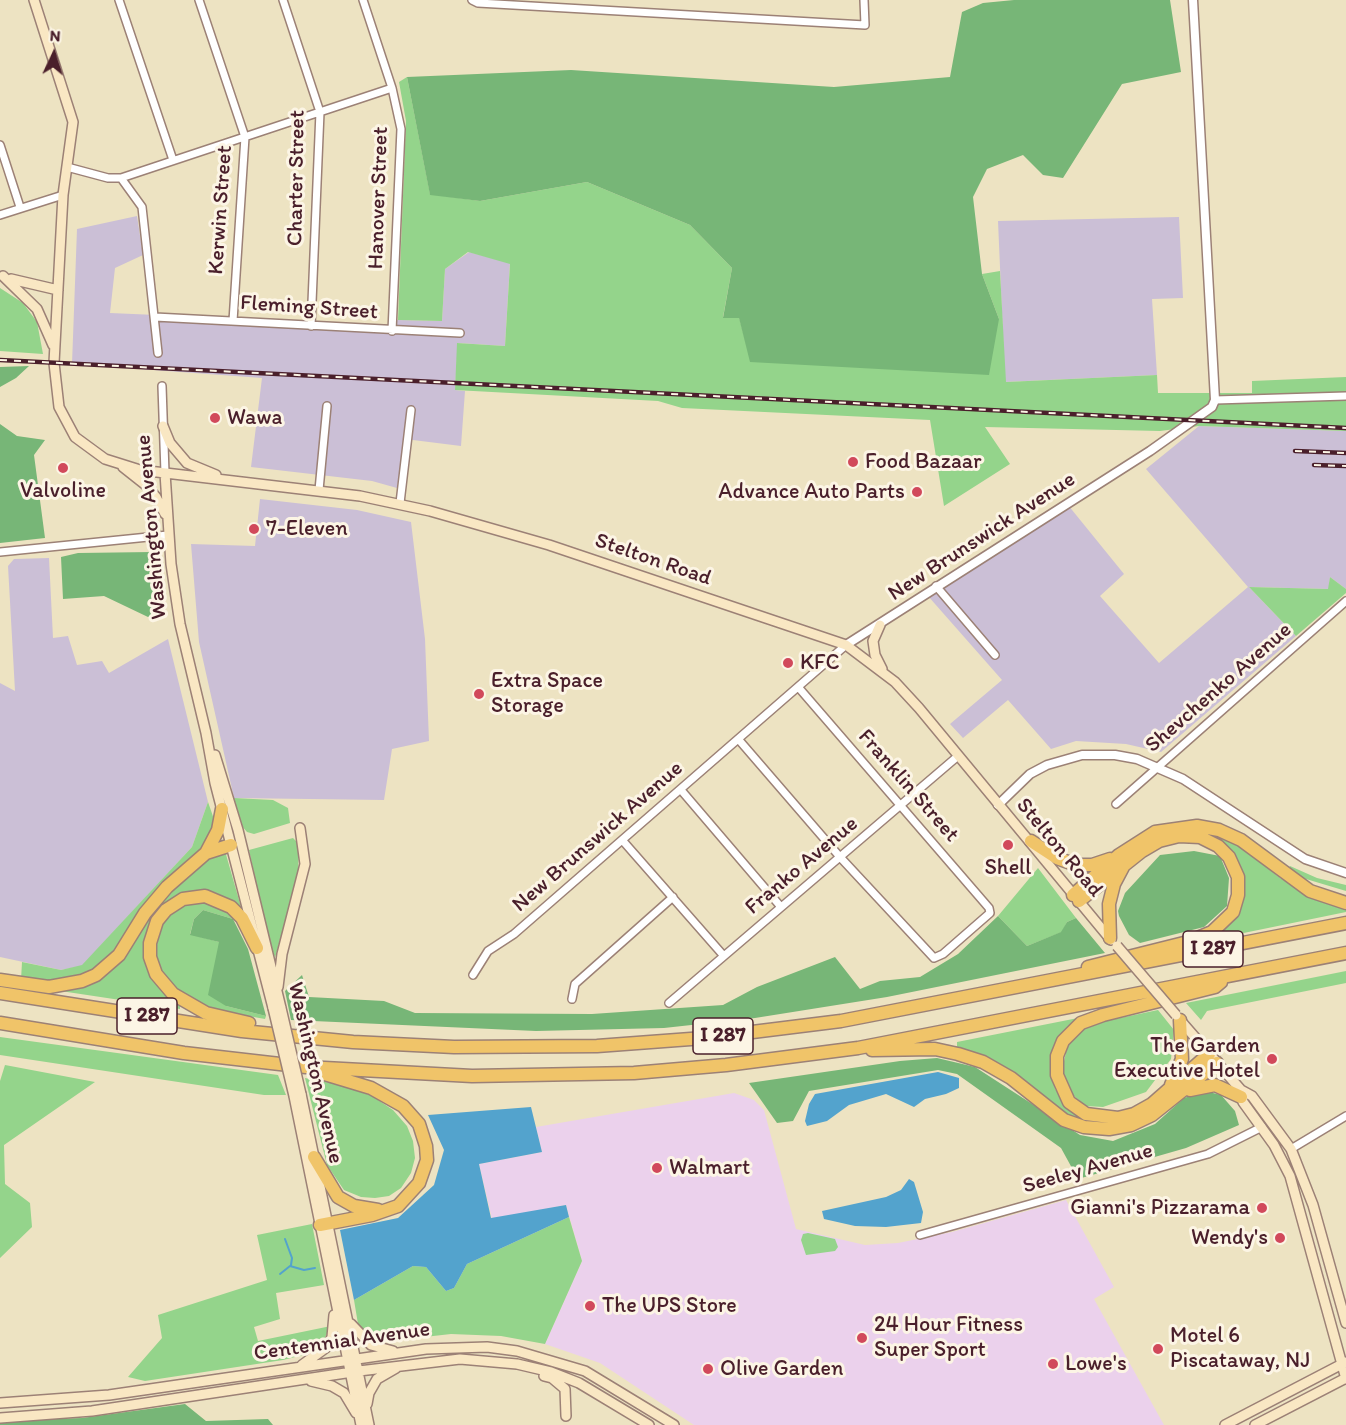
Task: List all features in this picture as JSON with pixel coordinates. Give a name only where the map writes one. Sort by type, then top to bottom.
[{"type":"highway","points":[[0,980],[49,987],[66,985],[96,975],[119,955],[155,900],[206,853],[218,830],[222,809]]},
{"type":"highway","points":[[1076,898],[1122,860],[1137,842],[1165,828],[1197,826],[1219,830],[1241,840],[1310,891],[1346,903]]},
{"type":"highway","points":[[1031,841],[1057,858],[1076,865],[1092,866],[1122,860],[1159,841],[1179,836],[1200,837],[1218,846],[1235,867],[1239,886],[1236,902],[1228,920],[1212,932],[1188,942],[1089,966],[1081,976]]},
{"type":"highway","points":[[206,853],[231,845]]},
{"type":"highway","points":[[1113,942],[1111,894],[1122,860]]},
{"type":"highway","points":[[257,948],[242,918],[231,907],[213,897],[197,896],[177,902],[161,916],[153,931],[150,957],[162,984],[185,1003],[206,1013],[268,1026],[294,1036]]},
{"type":"highway","name":"I 287","points":[[0,993],[294,1036],[411,1045],[597,1046],[682,1040],[841,1021],[1346,923]]},
{"type":"highway","name":"I 287","points":[[0,1023],[184,1053],[306,1067],[434,1076],[564,1076],[686,1069],[858,1048],[1346,953]]},
{"type":"highway","points":[[1213,1058],[1143,1109],[1126,1116],[1106,1118],[1086,1114],[1069,1102],[1059,1083],[1057,1056],[1063,1041],[1074,1028],[1092,1018],[1215,987],[1227,976]]},
{"type":"highway","points":[[1165,1093],[1182,1059],[1178,1018]]},
{"type":"highway","points":[[858,1048],[885,1052],[935,1049],[975,1060],[1011,1078],[1064,1120],[1084,1127],[1109,1129],[1131,1125],[1152,1115],[1183,1093],[1213,1058]]},
{"type":"highway","points":[[306,1067],[382,1093],[403,1106],[419,1124],[426,1146],[425,1172],[408,1198],[398,1206],[324,1224]]},
{"type":"highway","points":[[1183,1093],[1215,1085],[1241,1093]]},
{"type":"highway","points":[[314,1157],[338,1197],[361,1208],[386,1210]]},
{"type":"main road","points":[[34,0],[73,122],[63,195]]},
{"type":"main road","name":"Stelton Road","points":[[63,195],[55,350],[56,395],[66,423],[75,437],[105,459],[122,465],[165,473],[320,490],[400,503],[549,545],[846,645],[883,672],[919,708],[1241,1093],[1290,1176],[1344,1363],[1346,1378]]},
{"type":"main road","points":[[2,275],[30,285],[58,290]]},
{"type":"main road","points":[[2,275],[37,309],[55,350]]},
{"type":"main road","points":[[163,426],[170,443],[187,463],[226,479]]},
{"type":"main road","points":[[122,465],[156,497],[167,521]]},
{"type":"main road","name":"Washington Avenue","points":[[165,473],[168,535],[180,624],[231,845],[257,948],[277,1008],[314,1157],[331,1280],[355,1371],[362,1419],[369,1425]]},
{"type":"main road","points":[[880,625],[873,641],[875,655],[883,672]]},
{"type":"main road","name":"Washington Avenue","points":[[206,733],[238,830],[277,995],[277,1008]]},
{"type":"main road","points":[[277,995],[282,954],[304,864],[300,828]]},
{"type":"main road","name":"Stelton Road","points":[[1241,1093],[1252,1096],[1291,1149],[1313,1204],[1346,1323]]},
{"type":"main road","name":"Washington Avenue","points":[[298,1095],[324,1224],[348,1320],[352,1360]]},
{"type":"main road","points":[[297,1368],[322,1353],[332,1338],[335,1325],[331,1280]]},
{"type":"main road","points":[[348,1320],[371,1345],[384,1350],[404,1352]]},
{"type":"main road","name":"Centennial Avenue","points":[[0,1403],[109,1395],[404,1352],[487,1347],[548,1359],[585,1371],[674,1425]]},
{"type":"main road","name":"Centennial Avenue","points":[[0,1418],[92,1411],[355,1371],[460,1359],[510,1363],[551,1372],[579,1383],[649,1425]]},
{"type":"main road","points":[[510,1363],[513,1368],[552,1378],[560,1383],[565,1389],[566,1416]]},
{"type":"main road","points":[[1226,1425],[1344,1363]]},
{"type":"main road","points":[[362,1419],[369,1393],[377,1379],[408,1364]]},
{"type":"main road","points":[[1255,1425],[1346,1378]]},
{"type":"main road","points":[[291,1382],[319,1382],[332,1386],[344,1393],[362,1419]]},
{"type":"street","points":[[119,0],[173,160]]},
{"type":"street","name":"Kerwin Street","points":[[199,0],[245,137],[232,321]]},
{"type":"street","name":"Charter Street","points":[[283,0],[320,112],[311,326]]},
{"type":"street","name":"Hanover Street","points":[[363,0],[392,87],[401,129],[392,331]]},
{"type":"street","points":[[472,0],[478,3],[865,25],[864,0]]},
{"type":"street","points":[[1193,0],[1215,399],[1346,396]]},
{"type":"street","points":[[68,167],[108,178],[121,178],[392,87]]},
{"type":"street","points":[[0,145],[20,207]]},
{"type":"street","points":[[121,178],[138,200],[145,215],[158,353]]},
{"type":"street","points":[[0,214],[63,195]]},
{"type":"street","name":"Fleming Street","points":[[155,317],[460,333]]},
{"type":"street","name":"Washington Avenue","points":[[162,386],[165,473]]},
{"type":"street","name":"New Brunswick Avenue","points":[[473,975],[488,951],[514,934],[623,841],[846,645],[1196,421],[1212,407],[1215,399]]},
{"type":"street","points":[[320,490],[327,406]]},
{"type":"street","points":[[400,503],[411,410]]},
{"type":"street","points":[[0,552],[168,535]]},
{"type":"street","points":[[936,586],[995,655]]},
{"type":"street","name":"Shevchenko Avenue","points":[[1116,804],[1156,766],[1346,601]]},
{"type":"street","name":"Franklin Street","points":[[799,688],[989,908],[990,914],[943,954],[934,958],[840,857]]},
{"type":"street","points":[[739,740],[840,857]]},
{"type":"street","points":[[998,805],[1030,774],[1066,758],[1082,755],[1115,755],[1156,766],[1203,791],[1305,859],[1346,873]]},
{"type":"street","name":"Franko Avenue","points":[[669,1003],[958,756]]},
{"type":"street","points":[[681,790],[781,907]]},
{"type":"street","points":[[623,841],[723,955]]},
{"type":"street","points":[[572,999],[575,984],[673,897]]},
{"type":"street","points":[[1291,1149],[1346,1116]]},
{"type":"street","name":"Seeley Avenue","points":[[920,1235],[1208,1154],[1262,1127]]},
{"type":"shaded area","points":[[137,216],[143,255],[115,268],[110,313],[388,325],[398,320],[442,321],[445,269],[469,252],[510,263],[505,346],[458,343],[455,390],[465,391],[461,446],[405,439],[397,488],[372,481],[251,467],[262,378],[72,364],[77,229]]},
{"type":"shaded area","points":[[1179,217],[1183,298],[1152,299],[1157,375],[1005,382],[998,221]]},
{"type":"shaded area","points":[[1199,426],[1346,431],[1346,589],[1330,577],[1329,589],[1249,587],[1296,636],[1161,752],[1126,744],[1076,741],[1051,749],[1008,700],[963,738],[950,724],[1002,680],[928,596],[1068,505],[1124,574],[1100,596],[1159,663],[1248,587],[1146,469]]},
{"type":"shaded area","points":[[260,499],[357,510],[411,522],[425,639],[429,741],[392,749],[384,800],[234,798],[199,642],[191,544],[255,546]]},
{"type":"shaded area","points":[[49,558],[53,638],[68,636],[77,665],[102,661],[109,673],[168,639],[208,802],[192,847],[82,966],[61,970],[0,957],[0,683],[15,691],[8,566],[14,559]]},
{"type":"shaded area","points":[[734,1093],[754,1100],[764,1110],[796,1229],[865,1245],[898,1243],[952,1232],[1066,1200],[1114,1287],[1094,1299],[1164,1425],[694,1425],[600,1363],[545,1344],[582,1261],[566,1205],[492,1219],[479,1164],[542,1152],[536,1127]]},
{"type":"green space","points":[[1014,0],[1170,0],[1181,72],[1122,84],[1063,178],[1043,175],[1023,155],[987,169],[973,197],[982,274],[999,319],[989,375],[750,362],[739,318],[723,318],[732,268],[690,225],[587,182],[480,201],[430,195],[407,77],[571,70],[834,87],[950,77],[962,12],[983,3]]},
{"type":"green space","points":[[407,77],[430,194],[480,201],[587,182],[690,225],[732,268],[723,317],[739,317],[751,362],[999,319],[982,274],[1000,271],[1006,382],[1157,375],[1158,393],[1252,393],[1252,381],[1346,377],[1346,431],[1199,426],[1160,431],[985,427],[1010,464],[944,506],[930,420],[682,408],[658,401],[455,390],[457,343],[505,346],[510,264],[468,252],[445,269],[442,321],[398,320],[406,121],[399,82]]},
{"type":"green space","points":[[0,288],[23,303],[37,322],[43,354],[0,351]]},
{"type":"green space","points":[[29,366],[16,378],[0,387],[0,367]]},
{"type":"green space","points":[[0,424],[17,436],[45,440],[34,455],[45,538],[0,543]]},
{"type":"green space","points":[[152,552],[161,612],[148,617],[104,596],[63,599],[61,557],[78,553]]},
{"type":"green space","points":[[1330,577],[1346,589],[1346,593],[1296,636],[1249,587],[1328,589]]},
{"type":"green space","points":[[234,798],[273,800],[288,808],[290,823],[254,834],[247,832],[241,825]]},
{"type":"green space","points":[[208,802],[216,825],[200,854],[150,897],[105,963],[82,977],[51,982],[21,980],[22,962],[61,970],[82,965],[192,847]]},
{"type":"green space","points":[[1206,831],[1234,841],[1280,878],[1302,891],[1346,907],[1346,912],[1190,944],[1224,929],[1232,920],[1241,899],[1221,843]]},
{"type":"green space","points":[[293,838],[299,844],[298,875],[275,958],[267,933],[249,850]]},
{"type":"green space","points":[[225,851],[241,907],[207,892],[152,921],[158,984],[180,1006],[180,1009],[54,990],[90,982],[154,905],[208,857]]},
{"type":"green space","points":[[1194,851],[1220,856],[1229,878],[1227,906],[1204,927],[1140,943],[1129,935],[1119,916],[1118,911],[1125,893],[1160,855]]},
{"type":"green space","points":[[1290,866],[1317,878],[1346,885],[1346,891],[1286,873]]},
{"type":"green space","points":[[1038,868],[1076,918],[1067,922],[1062,932],[1027,946],[998,916]]},
{"type":"green space","points":[[200,900],[213,902],[235,914],[233,919],[203,910],[194,919],[190,934],[219,942],[226,1006],[266,1016],[265,1019],[209,1009],[180,994],[159,970],[154,957],[154,943],[162,920],[184,903]]},
{"type":"green space","points":[[203,910],[233,919],[248,949],[266,1016],[226,1006],[208,995],[219,942],[190,935],[194,919]]},
{"type":"green space","points":[[998,916],[1027,946],[1061,932],[1067,922],[1076,918],[1105,953],[887,997],[755,1018],[664,1028],[536,1031],[291,1020],[285,991],[302,975],[309,997],[384,1001],[415,1013],[592,1014],[723,1005],[757,987],[835,957],[860,989],[880,981],[920,977],[958,954]]},
{"type":"green space","points":[[1346,971],[1346,983],[1207,1011],[1201,1020],[1186,1003]]},
{"type":"green space","points":[[1158,1010],[1174,1030],[1171,1059],[1146,1092],[1103,1107],[1086,1106],[1069,1092],[1062,1070],[1067,1048],[1076,1034],[1087,1025]]},
{"type":"green space","points":[[1078,1018],[1061,1034],[1052,1062],[1055,1089],[1075,1113],[1090,1122],[1064,1115],[957,1048],[957,1042]]},
{"type":"green space","points":[[0,1037],[278,1075],[286,1095],[264,1095],[0,1055]]},
{"type":"green space","points":[[937,1058],[975,1067],[1080,1135],[1113,1141],[1155,1124],[1184,1098],[1205,1091],[1221,1095],[1235,1111],[1239,1125],[1186,1148],[1078,1179],[1061,1148],[957,1074],[938,1070],[809,1091],[793,1121],[777,1123],[749,1083],[900,1061]]},
{"type":"green space","points":[[5,1065],[95,1082],[4,1145],[5,1184],[30,1203],[32,1227],[0,1258],[0,1081]]},
{"type":"green space","points":[[305,1078],[341,1085],[372,1096],[393,1110],[407,1126],[413,1141],[415,1158],[411,1173],[401,1188],[389,1196],[375,1198],[361,1197],[344,1190],[327,1165]]},
{"type":"green space","points":[[569,1217],[582,1261],[545,1344],[501,1336],[451,1334],[380,1342],[358,1324],[354,1300],[413,1266],[426,1267],[446,1291],[454,1288],[467,1264]]},
{"type":"green space","points":[[312,1224],[324,1285],[276,1293],[280,1319],[254,1327],[258,1341],[331,1326],[323,1341],[307,1354],[283,1360],[145,1381],[128,1377],[162,1338],[158,1315],[267,1280],[257,1235]]},
{"type":"green space","points":[[803,1234],[835,1239],[838,1247],[835,1251],[806,1255],[801,1240]]},
{"type":"green space","points":[[185,1404],[206,1421],[268,1419],[273,1425],[0,1425],[0,1421],[82,1418]]},
{"type":"water","points":[[938,1072],[959,1078],[959,1088],[925,1099],[914,1107],[886,1094],[849,1105],[827,1121],[807,1126],[805,1121],[809,1104],[815,1094]]},
{"type":"water","points":[[531,1107],[542,1152],[479,1164],[491,1218],[566,1205],[569,1217],[467,1264],[454,1288],[446,1291],[426,1267],[413,1266],[354,1300],[340,1230],[398,1218],[434,1185],[444,1150],[428,1115]]},
{"type":"water","points":[[909,1179],[914,1182],[923,1212],[921,1223],[886,1227],[855,1226],[824,1219],[822,1211],[886,1197],[901,1190]]},
{"type":"waterway","points":[[285,1239],[292,1258],[291,1265]]},
{"type":"waterway","points":[[280,1274],[290,1266],[304,1270],[315,1268]]},
{"type":"railway","points":[[0,360],[1346,428]]},
{"type":"railway","points":[[1295,451],[1346,453]]},
{"type":"railway","points":[[1314,465],[1346,466]]},
{"type":"place","name":"Wawa","points":[[215,418]]},
{"type":"place","name":"Food Bazaar","points":[[853,462]]},
{"type":"place","name":"Valvoline","points":[[63,468]]},
{"type":"place","name":"Advance Auto Parts","points":[[917,492]]},
{"type":"place","name":"7-Eleven","points":[[254,529]]},
{"type":"place","name":"KFC","points":[[788,663]]},
{"type":"place","name":"Extra Space Storage","points":[[479,694]]},
{"type":"place","name":"Shell","points":[[1008,845]]},
{"type":"place","name":"The Garden Executive Hotel","points":[[1272,1059]]},
{"type":"place","name":"Walmart","points":[[657,1168]]},
{"type":"place","name":"Gianni's Pizzarama","points":[[1262,1208]]},
{"type":"place","name":"Wendy's","points":[[1280,1238]]},
{"type":"place","name":"The UPS Store","points":[[590,1306]]},
{"type":"place","name":"24 Hour Fitness Super Sport","points":[[862,1338]]},
{"type":"place","name":"Motel 6 Piscataway, NJ","points":[[1158,1349]]},
{"type":"place","name":"Lowe's","points":[[1053,1364]]},
{"type":"place","name":"Olive Garden","points":[[708,1369]]}]
